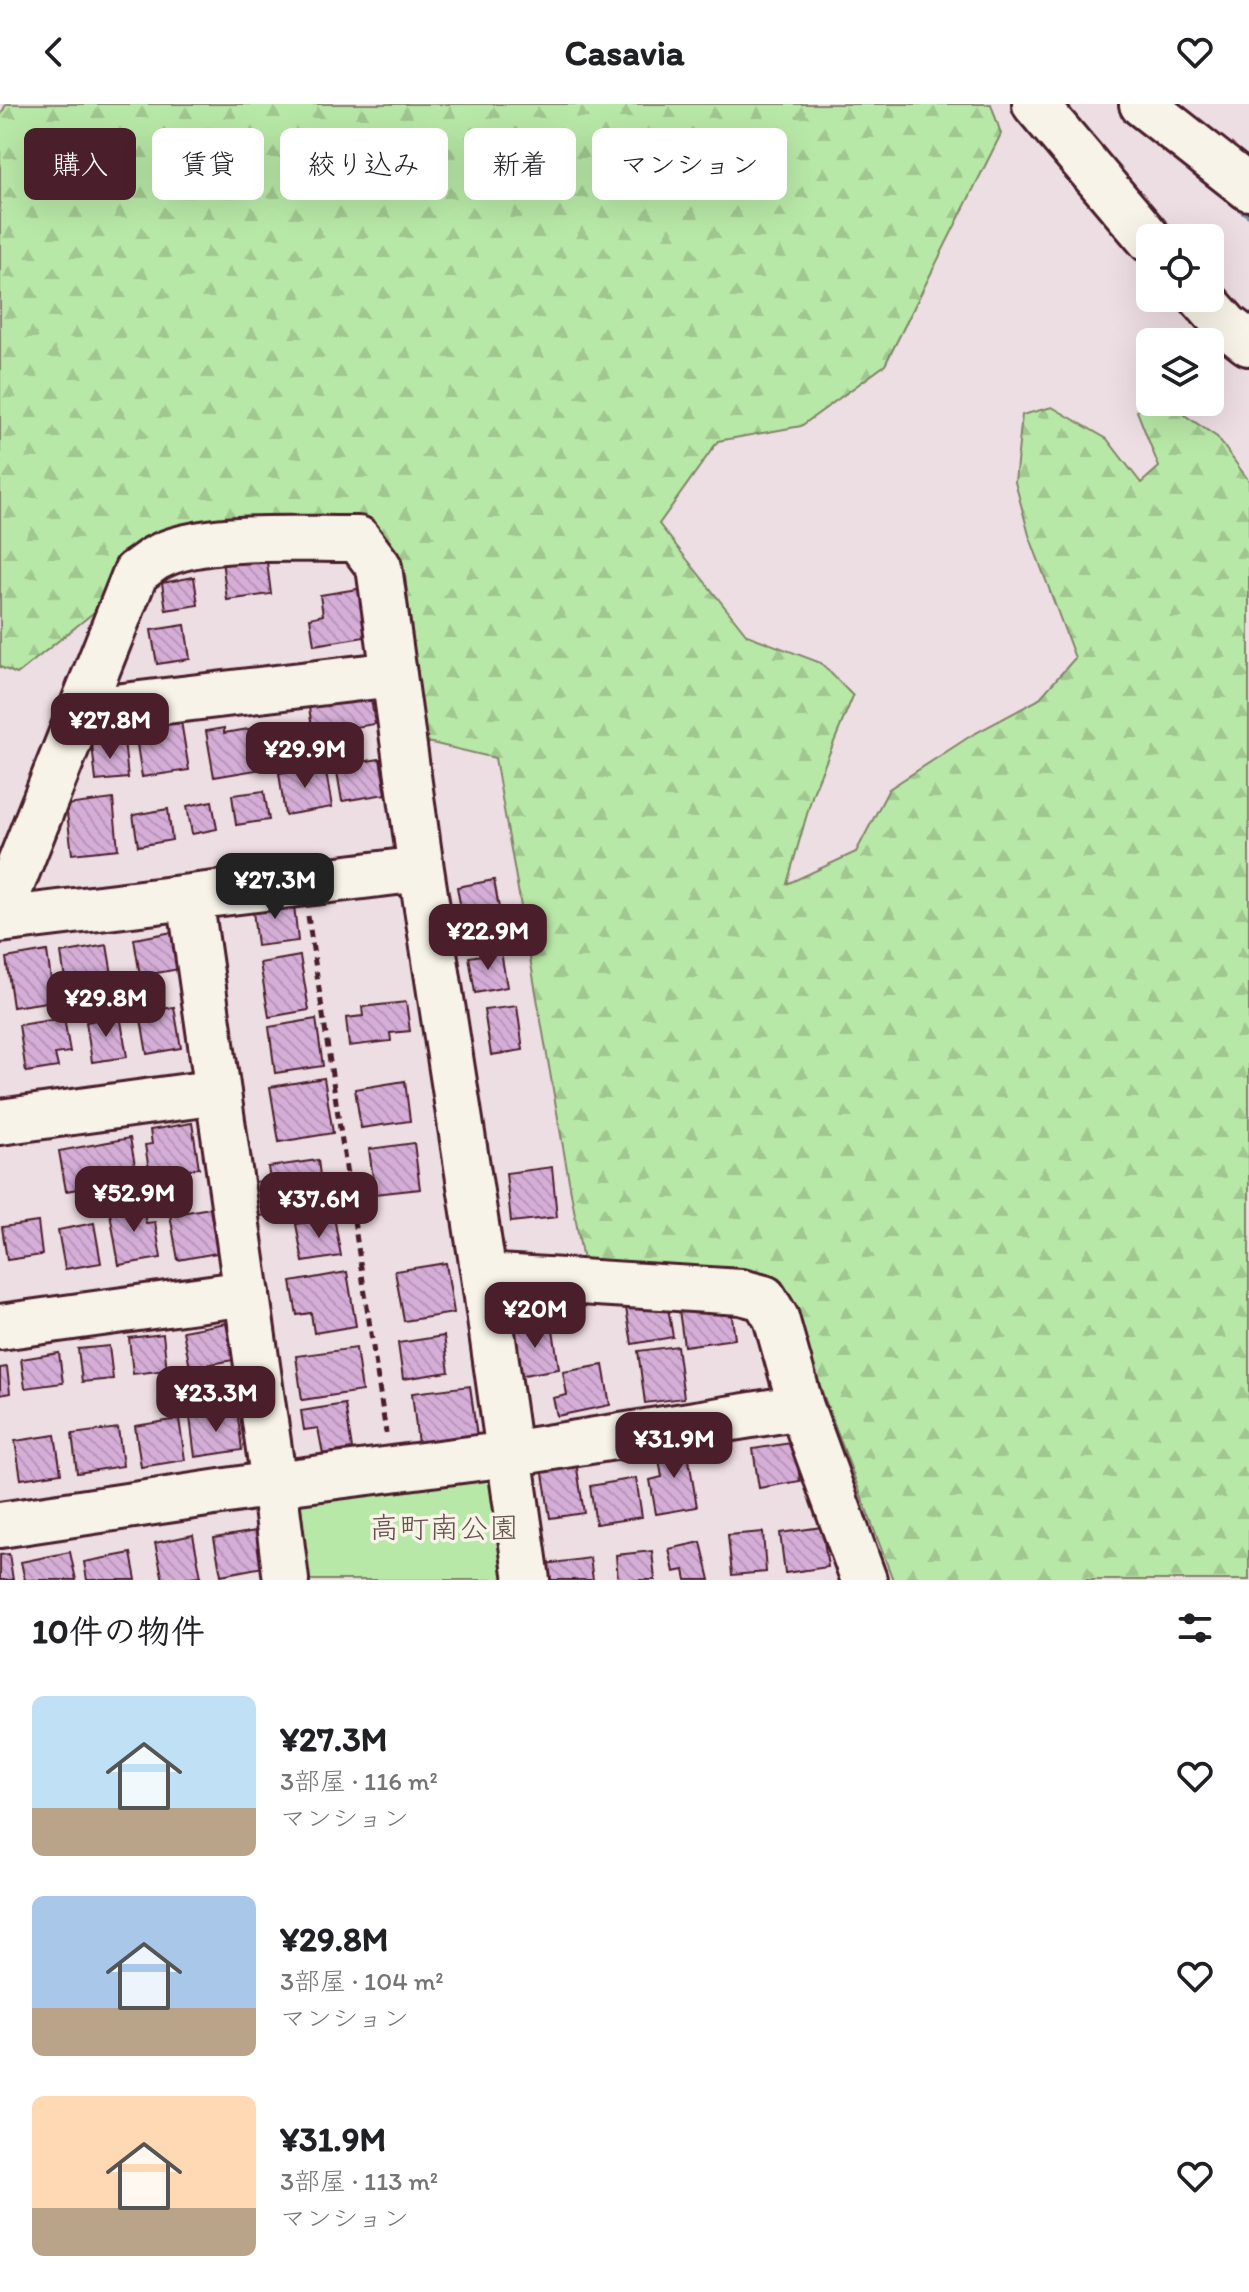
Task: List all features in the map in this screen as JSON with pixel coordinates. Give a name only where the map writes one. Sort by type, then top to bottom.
[{"type":"street","points":[[1035,104],[1136,224]]},
{"type":"street","points":[[1142,104],[1249,188]]},
{"type":"street","points":[[1214,312],[1249,343]]},
{"type":"street","points":[[421,869],[0,917],[136,572],[158,557],[225,541],[358,539],[379,567],[527,1580]]},
{"type":"street","points":[[81,711],[394,674]]},
{"type":"street","points":[[190,897],[286,1580]]},
{"type":"street","points":[[0,1122],[218,1092]]},
{"type":"street","points":[[484,1276],[741,1292],[764,1298],[776,1318],[801,1407],[864,1580]]},
{"type":"street","points":[[0,1327],[247,1293]]},
{"type":"street","points":[[0,1525],[274,1484],[509,1454],[801,1407]]},
{"type":"path","points":[[303,883],[391,1469]]},
{"type":"green space","points":[[6,104],[991,104],[1001,134],[885,365],[801,426],[718,441],[659,524],[747,635],[821,663],[853,696],[813,793],[787,884],[856,852],[889,789],[972,735],[1038,700],[1075,658],[1029,535],[1015,482],[1022,415],[1052,407],[1107,439],[1141,483],[1159,467],[1139,416],[1186,416],[1217,437],[1249,481],[1249,1580],[893,1580],[786,1296],[583,1261],[495,758],[423,741],[405,575],[374,535],[207,533],[103,605],[17,674],[0,667],[0,117]]},
{"type":"green space","name":"高町南公園","points":[[488,1470],[506,1580],[308,1580],[300,1496]]},
{"type":"building","points":[[266,554],[271,594],[227,600],[222,560]]},
{"type":"building","points":[[194,577],[198,605],[166,610],[162,583]]},
{"type":"building","points":[[364,588],[371,636],[314,645],[310,618],[323,615],[320,595]]},
{"type":"building","points":[[185,625],[190,659],[157,664],[151,630]]},
{"type":"building","points":[[371,698],[375,724],[329,731],[331,746],[315,749],[309,707]]},
{"type":"building","points":[[181,721],[189,770],[142,777],[136,738],[151,736],[150,725]]},
{"type":"building","points":[[224,728],[224,733],[255,728],[262,769],[214,777],[206,731]]},
{"type":"building","points":[[124,740],[128,778],[96,781],[92,744]]},
{"type":"building","points":[[380,759],[386,794],[342,801],[336,766]]},
{"type":"building","points":[[325,766],[332,807],[285,815],[279,773]]},
{"type":"building","points":[[264,791],[269,820],[236,825],[232,795]]},
{"type":"building","points":[[113,799],[118,849],[72,854],[66,805]]},
{"type":"building","points":[[212,801],[217,829],[192,834],[187,806]]},
{"type":"building","points":[[168,809],[172,840],[138,846],[133,815]]},
{"type":"building","points":[[494,880],[502,925],[465,931],[457,887]]},
{"type":"building","points":[[293,896],[298,941],[257,946],[252,902]]},
{"type":"building","points":[[173,932],[179,969],[140,976],[134,939]]},
{"type":"building","points":[[107,945],[115,992],[68,999],[61,953]]},
{"type":"building","points":[[47,951],[54,1001],[13,1007],[6,958]]},
{"type":"building","points":[[501,952],[507,987],[475,993],[469,957]]},
{"type":"building","points":[[300,956],[309,1010],[269,1017],[260,963]]},
{"type":"building","points":[[406,1002],[410,1031],[390,1033],[391,1041],[349,1046],[346,1018],[363,1016],[362,1007]]},
{"type":"building","points":[[517,1006],[523,1050],[491,1055],[484,1010]]},
{"type":"building","points":[[174,1007],[181,1048],[147,1054],[140,1013]]},
{"type":"building","points":[[120,1015],[127,1057],[92,1062],[86,1022]]},
{"type":"building","points":[[64,1018],[70,1052],[55,1054],[58,1067],[26,1072],[19,1025]]},
{"type":"building","points":[[316,1019],[323,1066],[275,1073],[269,1027]]},
{"type":"building","points":[[324,1078],[333,1133],[279,1142],[270,1087]]},
{"type":"building","points":[[405,1081],[410,1121],[361,1128],[355,1089]]},
{"type":"building","points":[[192,1123],[199,1168],[150,1176],[145,1145],[152,1144],[150,1130]]},
{"type":"building","points":[[130,1138],[140,1192],[120,1195],[117,1182],[66,1191],[59,1151]]},
{"type":"building","points":[[414,1143],[420,1189],[375,1194],[369,1149]]},
{"type":"building","points":[[318,1160],[324,1207],[259,1216],[254,1182],[270,1180],[268,1167]]},
{"type":"building","points":[[552,1167],[557,1217],[511,1222],[506,1173]]},
{"type":"building","points":[[142,1201],[146,1223],[155,1222],[161,1258],[119,1265],[109,1207]]},
{"type":"building","points":[[210,1208],[217,1253],[178,1260],[170,1215]]},
{"type":"building","points":[[334,1217],[341,1256],[303,1262],[296,1224]]},
{"type":"building","points":[[38,1222],[42,1255],[7,1260],[2,1227]]},
{"type":"building","points":[[94,1223],[101,1263],[65,1269],[58,1230]]},
{"type":"building","points":[[446,1263],[454,1313],[404,1321],[395,1271]]},
{"type":"building","points":[[347,1272],[356,1326],[314,1333],[311,1313],[297,1315],[291,1282]]},
{"type":"building","points":[[729,1295],[735,1339],[684,1346],[678,1303]]},
{"type":"building","points":[[667,1302],[673,1337],[632,1344],[626,1308]]},
{"type":"building","points":[[226,1323],[233,1360],[190,1368],[183,1331]]},
{"type":"building","points":[[552,1323],[559,1369],[518,1376],[511,1330]]},
{"type":"building","points":[[163,1334],[167,1370],[133,1374],[129,1338]]},
{"type":"building","points":[[444,1336],[449,1372],[403,1379],[398,1343]]},
{"type":"building","points":[[109,1346],[113,1379],[82,1382],[78,1349]]},
{"type":"building","points":[[677,1346],[684,1398],[645,1403],[638,1351]]},
{"type":"building","points":[[356,1348],[362,1391],[302,1400],[296,1356]]},
{"type":"building","points":[[59,1353],[63,1383],[25,1388],[21,1359]]},
{"type":"building","points":[[603,1365],[610,1405],[557,1416],[553,1398],[567,1395],[563,1372]]},
{"type":"building","points":[[7,1367],[10,1393],[0,1395],[0,1368]]},
{"type":"building","points":[[470,1386],[477,1437],[418,1444],[412,1393]]},
{"type":"building","points":[[345,1404],[352,1449],[323,1454],[318,1428],[304,1430],[301,1411]]},
{"type":"building","points":[[237,1410],[242,1450],[195,1457],[190,1417]]},
{"type":"building","points":[[179,1419],[185,1460],[141,1467],[135,1426]]},
{"type":"building","points":[[118,1428],[123,1466],[77,1473],[72,1434]]},
{"type":"building","points":[[55,1435],[61,1473],[21,1479],[15,1441]]},
{"type":"building","points":[[803,1441],[797,1459],[800,1481],[759,1488],[753,1449]]},
{"type":"building","points":[[686,1442],[697,1507],[656,1514],[650,1480],[662,1477],[657,1447]]},
{"type":"building","points":[[576,1462],[584,1513],[550,1518],[542,1467]]},
{"type":"building","points":[[636,1478],[642,1517],[596,1524],[590,1486]]},
{"type":"building","points":[[822,1527],[828,1567],[785,1573],[780,1533]]},
{"type":"building","points":[[256,1531],[263,1567],[221,1575],[214,1538]]},
{"type":"building","points":[[763,1532],[766,1572],[732,1575],[728,1535]]},
{"type":"building","points":[[193,1535],[201,1577],[163,1580],[155,1543]]},
{"type":"building","points":[[701,1542],[710,1580],[686,1580],[684,1570],[674,1572],[669,1549]]},
{"type":"building","points":[[652,1551],[655,1580],[618,1580],[616,1555]]},
{"type":"building","points":[[70,1552],[76,1580],[25,1580],[21,1562]]},
{"type":"building","points":[[131,1553],[136,1580],[87,1580],[84,1562]]},
{"type":"building","points":[[9,1554],[13,1580],[0,1580],[0,1555]]},
{"type":"building","points":[[590,1558],[593,1580],[547,1580],[545,1564]]},
{"type":"waterway","points":[[1235,203],[1249,213]]}]
